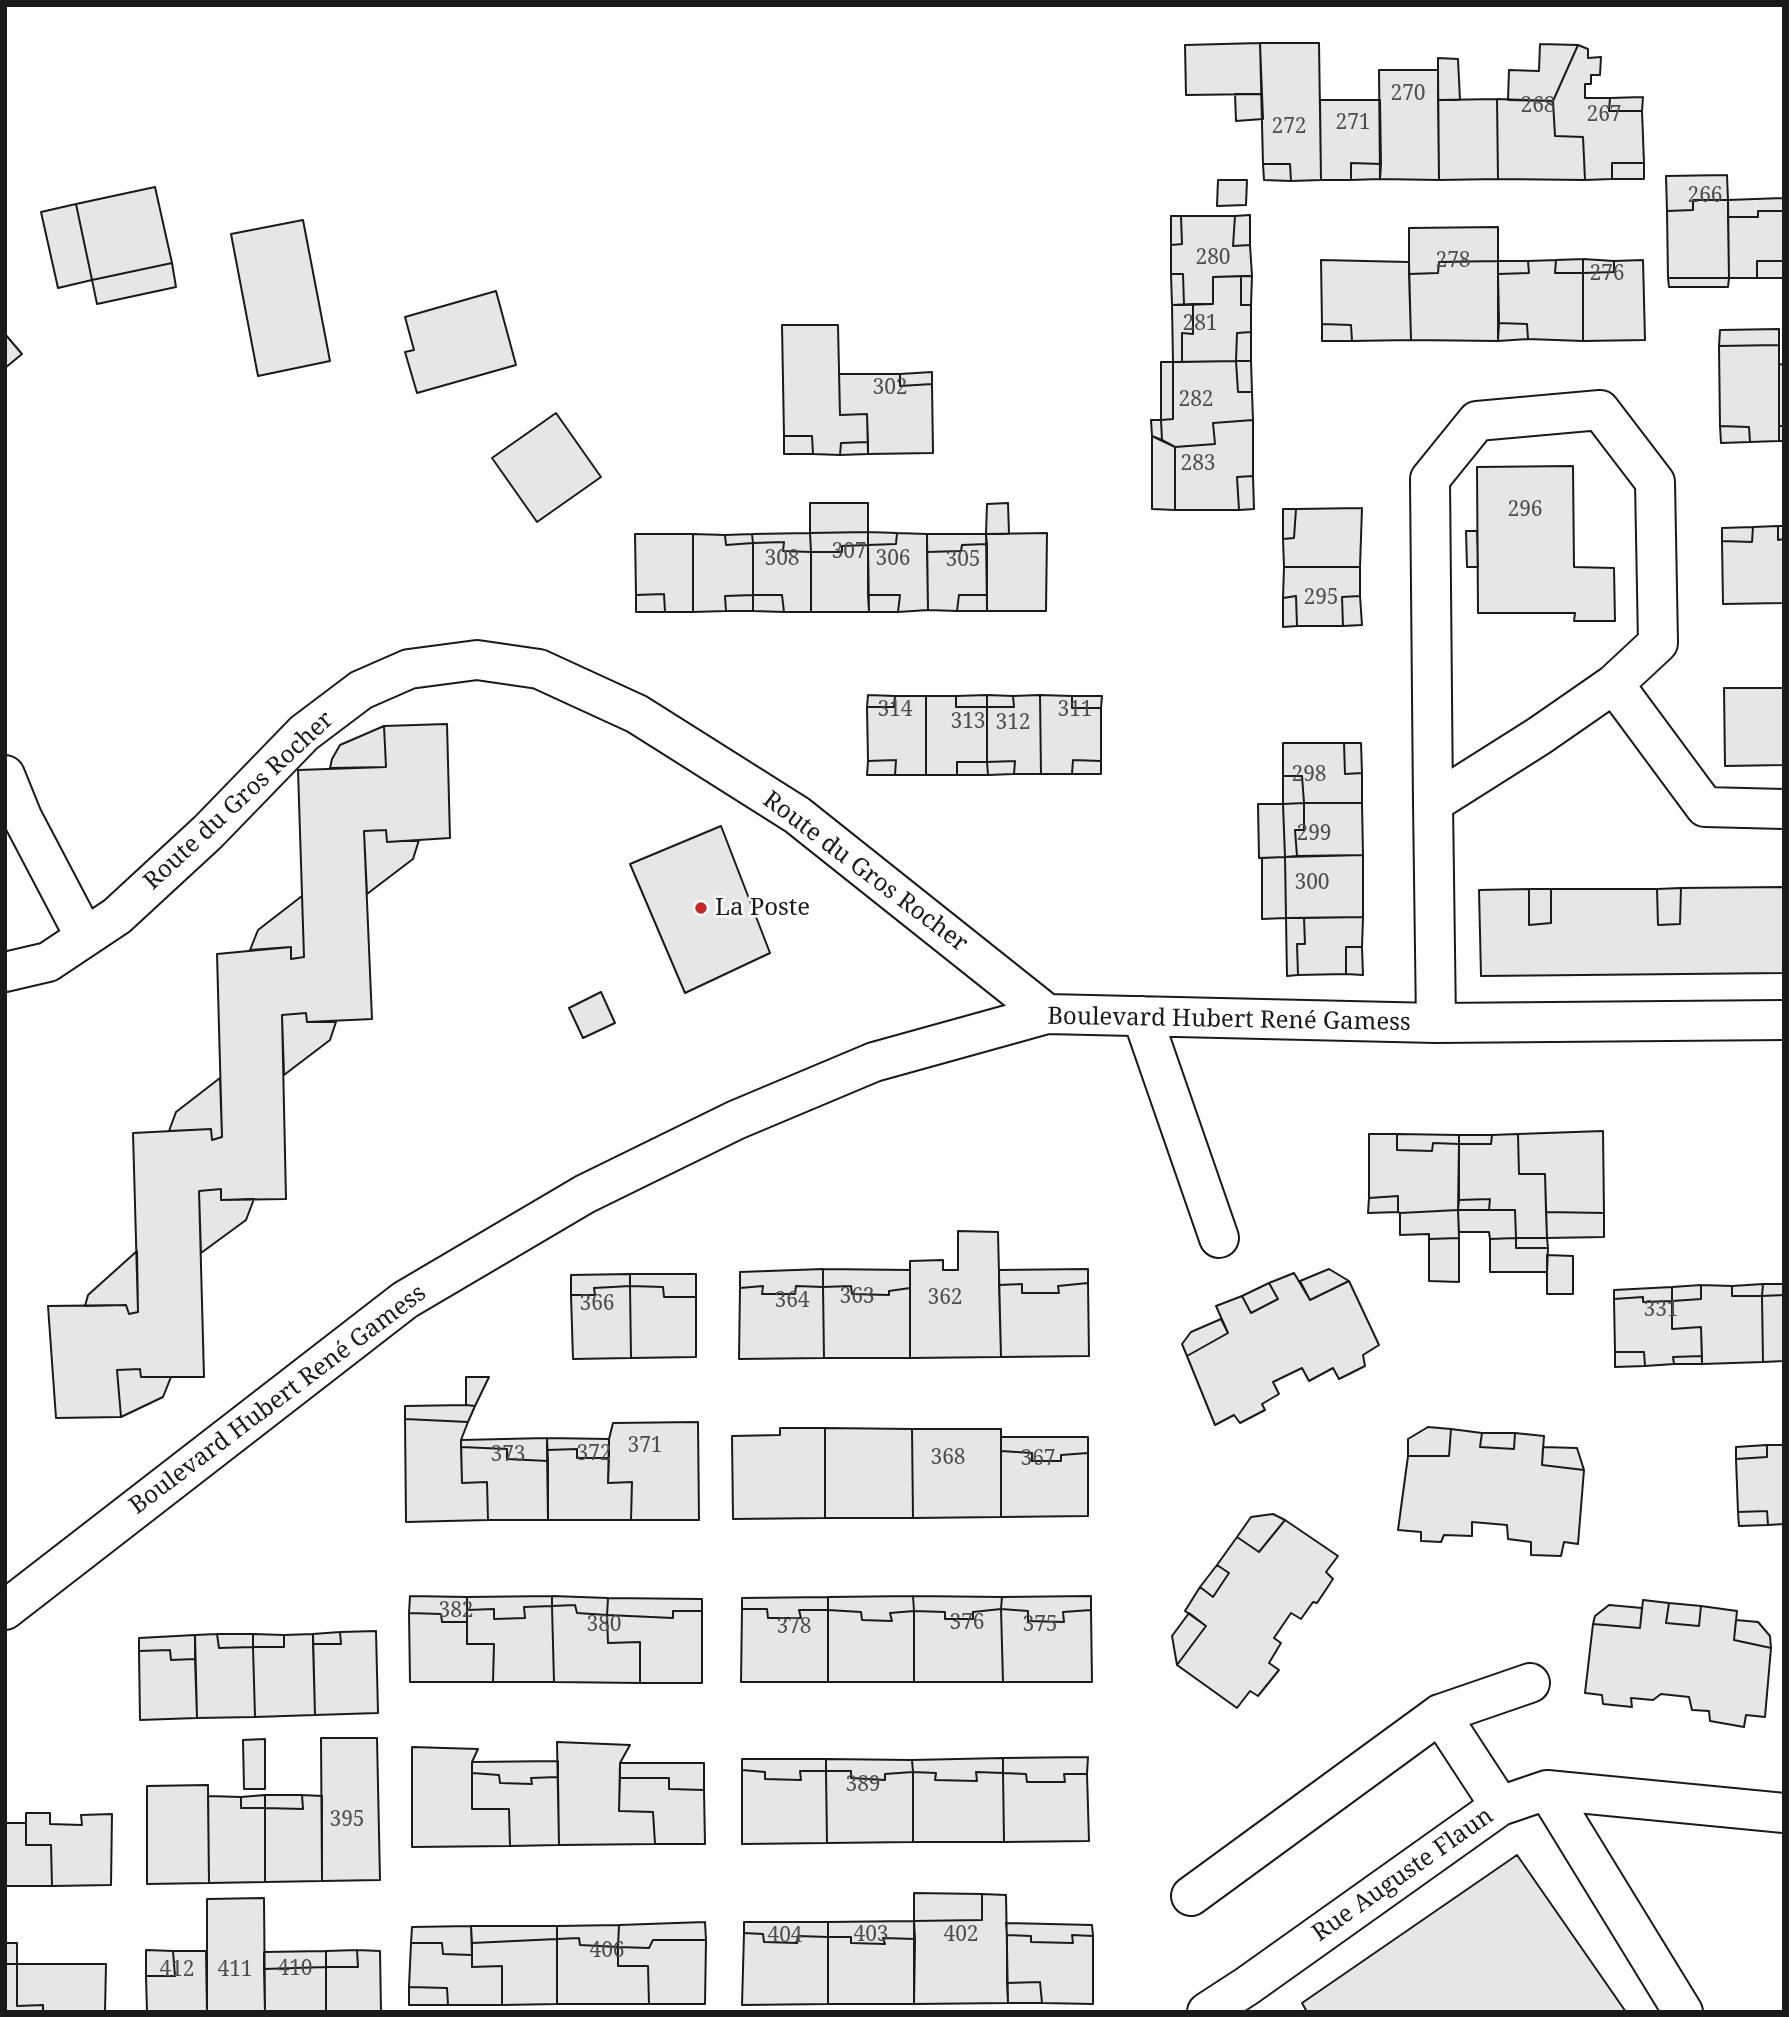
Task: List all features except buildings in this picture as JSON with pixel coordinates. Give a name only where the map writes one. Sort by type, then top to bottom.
[{"type":"street","points":[[1433,803],[1539,736],[1614,684],[1658,643],[1655,482],[1600,410],[1477,421],[1430,479],[1433,803],[1436,1023]]},
{"type":"street","name":"Route du Gros Rocher","points":[[5,972],[48,962],[117,916],[208,832],[304,733],[361,690],[409,669],[477,660],[539,669],[638,714],[797,815],[1047,1014]]},
{"type":"street","points":[[1614,684],[1705,807],[1784,809]]},
{"type":"street","points":[[5,775],[22,817],[85,937]]},
{"type":"street","name":"Boulevard Hubert René Gamess","points":[[5,1610],[405,1300],[585,1194],[736,1120],[874,1062],[1047,1014],[1436,1023],[1784,1020]]},
{"type":"street","points":[[1142,1016],[1219,1238]]},
{"type":"street","points":[[1191,1896],[1440,1714],[1530,1683]]},
{"type":"street","points":[[1440,1714],[1500,1806]]},
{"type":"street","points":[[1547,1790],[1683,2012]]},
{"type":"street","name":"Rue Auguste Flaun","points":[[1208,2012],[1500,1806],[1547,1790],[1784,1812]]},
{"type":"place","name":"La Poste","points":[[701,908]]}]
